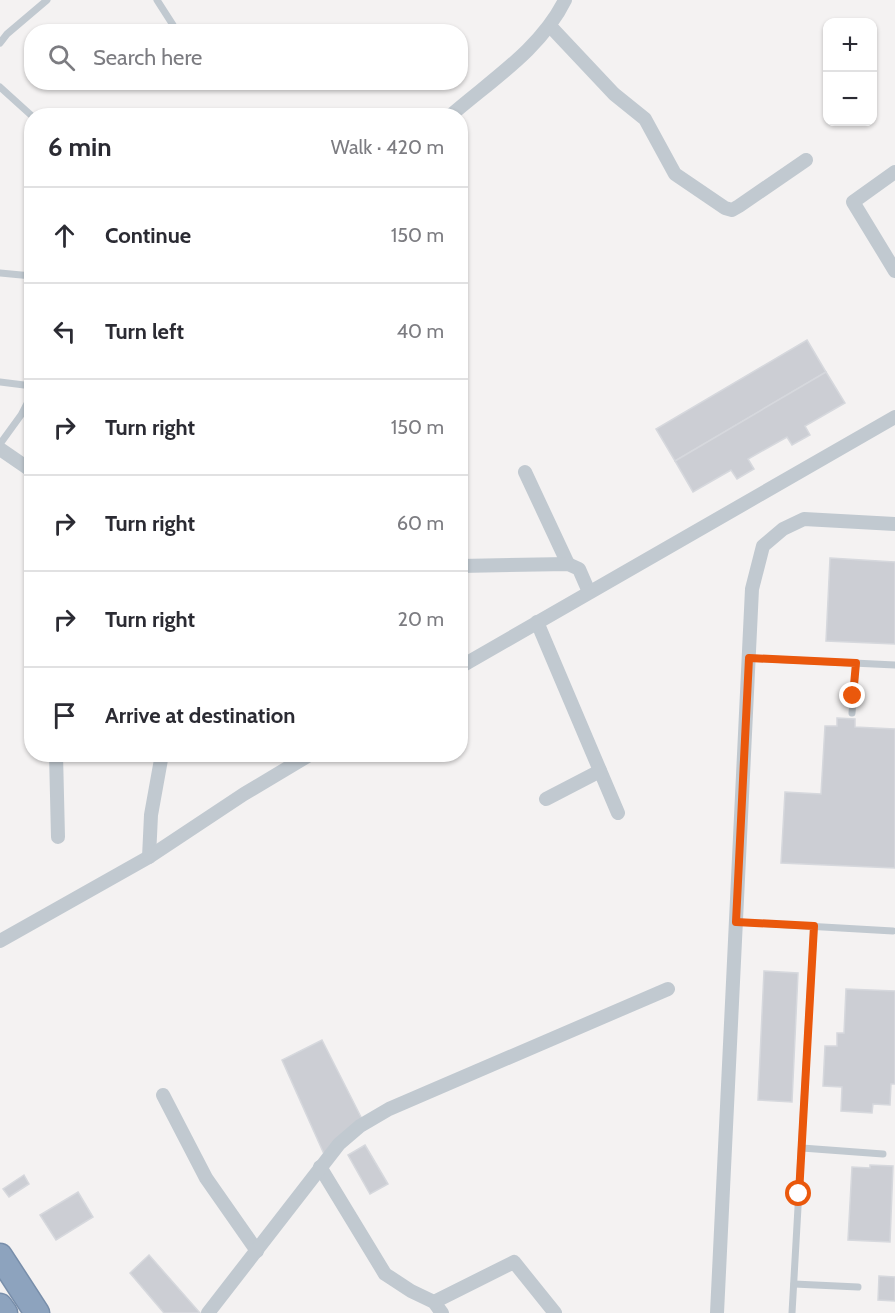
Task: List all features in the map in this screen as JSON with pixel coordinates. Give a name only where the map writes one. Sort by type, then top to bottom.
[{"type":"highway","points":[[0,1256],[38,1313]]},
{"type":"highway","points":[[0,1306],[5,1313]]},
{"type":"street","points":[[459,108],[537,41],[555,20],[564,0]]},
{"type":"street","points":[[549,26],[614,94],[645,119],[675,174],[725,208],[732,210],[739,206],[806,160]]},
{"type":"street","points":[[895,172],[853,202],[895,271]]},
{"type":"street","points":[[468,662],[895,417]]},
{"type":"street","points":[[0,449],[24,466]]},
{"type":"street","points":[[525,472],[568,564]]},
{"type":"street","points":[[717,1313],[752,589],[763,546],[783,529],[804,519],[895,524]]},
{"type":"street","points":[[468,566],[568,564],[579,569],[589,592]]},
{"type":"street","points":[[537,622],[618,813]]},
{"type":"street","points":[[57,762],[58,837]]},
{"type":"street","points":[[148,858],[151,816],[161,762]]},
{"type":"street","points":[[0,941],[148,858],[244,794],[298,762]]},
{"type":"street","points":[[546,799],[600,771]]},
{"type":"street","points":[[208,1313],[320,1167],[360,1126],[389,1109],[668,989]]},
{"type":"street","points":[[163,1095],[206,1178],[257,1251]]},
{"type":"street","points":[[320,1167],[386,1274],[438,1308],[514,1262],[555,1313]]},
{"type":"lane","points":[[0,43],[47,0]]},
{"type":"lane","points":[[157,0],[172,24]]},
{"type":"lane","points":[[0,87],[24,109]]},
{"type":"lane","points":[[0,273],[24,275]]},
{"type":"lane","points":[[0,382],[24,385]]},
{"type":"lane","points":[[0,444],[24,409]]},
{"type":"lane","points":[[749,658],[895,665]]},
{"type":"lane","points":[[852,712],[856,663]]},
{"type":"lane","points":[[736,922],[893,931]]},
{"type":"lane","points":[[792,1313],[814,926]]},
{"type":"lane","points":[[802,1148],[883,1154]]},
{"type":"lane","points":[[794,1284],[858,1287]]},
{"type":"building","points":[[807,340],[826,372],[675,461],[656,429]]},
{"type":"building","points":[[826,372],[845,403],[805,426],[810,435],[792,445],[787,437],[748,459],[754,469],[737,479],[731,470],[693,492],[675,461]]},
{"type":"building","points":[[830,558],[895,562],[895,644],[826,641]]},
{"type":"building","points":[[837,718],[855,719],[855,727],[895,729],[895,868],[781,863],[785,792],[821,794],[825,726],[837,726]]},
{"type":"building","points":[[764,971],[798,973],[792,1102],[758,1100]]},
{"type":"building","points":[[846,989],[895,991],[895,1084],[891,1084],[890,1105],[873,1104],[872,1113],[841,1111],[842,1087],[823,1086],[825,1046],[837,1046],[837,1033],[844,1033]]},
{"type":"building","points":[[322,1040],[362,1119],[324,1154],[282,1060]]},
{"type":"building","points":[[365,1145],[388,1184],[370,1194],[348,1155]]},
{"type":"building","points":[[870,1165],[893,1166],[890,1242],[848,1240],[852,1167],[870,1168]]},
{"type":"building","points":[[24,1175],[29,1184],[9,1197],[3,1189]]},
{"type":"building","points":[[78,1192],[93,1217],[56,1240],[40,1215]]},
{"type":"building","points":[[149,1255],[200,1313],[164,1313],[130,1273]]},
{"type":"building","points":[[879,1276],[895,1277],[895,1301],[878,1300]]},
{"type":"route","points":[[799,1194],[814,926],[736,922],[749,658],[856,663],[853,696]]}]
